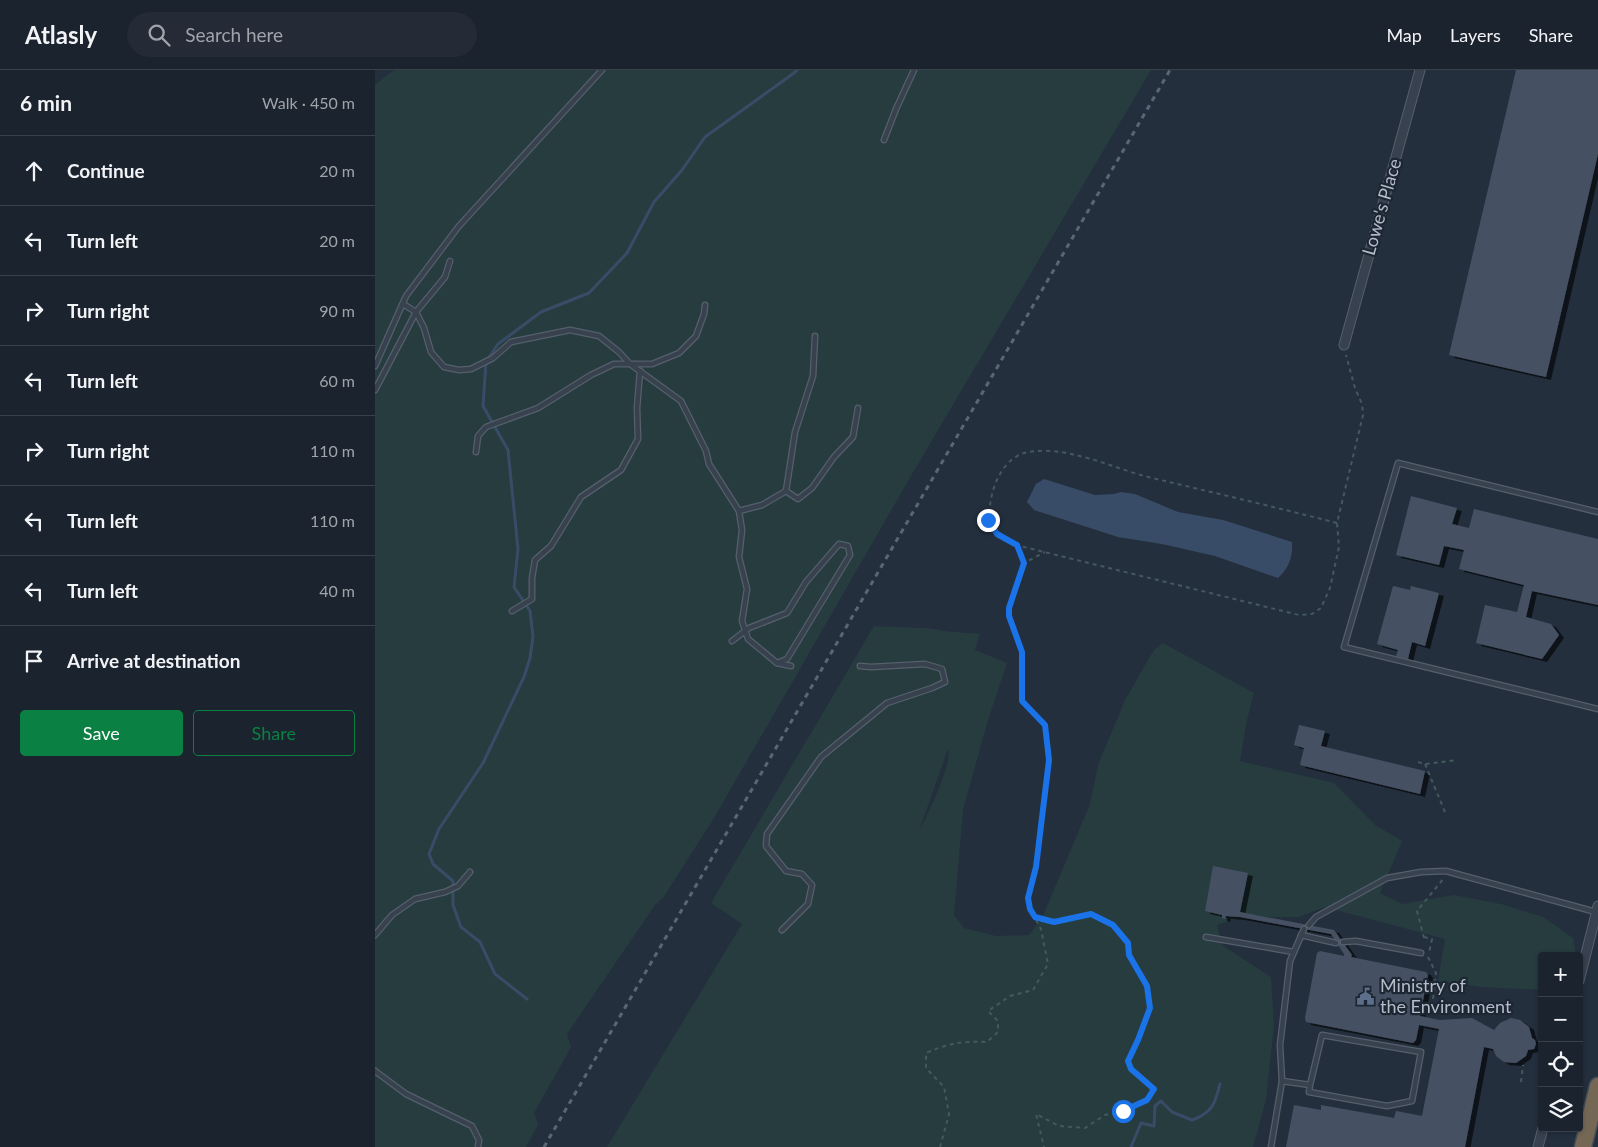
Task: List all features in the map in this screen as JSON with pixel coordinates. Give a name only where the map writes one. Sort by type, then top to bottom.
[{"type":"highway","points":[[1583,1147],[1598,1086]]},
{"type":"street","name":"Lowe's Place","points":[[1343,344],[1420,70]]},
{"type":"street","points":[[1583,965],[1597,909]]},
{"type":"street","points":[[1538,1147],[1542,1132]]},
{"type":"lane","points":[[375,366],[406,296],[459,226],[602,70]]},
{"type":"lane","points":[[884,140],[895,109],[914,70]]},
{"type":"lane","points":[[375,390],[416,312],[445,277],[450,261]]},
{"type":"lane","points":[[403,304],[416,312],[424,328],[431,352],[444,367],[459,370],[471,368],[493,358],[511,342],[570,330],[599,336],[619,352],[630,364],[681,401],[706,451],[709,464],[739,511],[742,530],[739,557],[747,589],[742,621],[748,639],[777,663],[791,666]]},
{"type":"lane","points":[[476,452],[478,436],[486,427],[538,408],[591,375],[614,364],[652,364],[679,353],[696,336],[704,314],[705,305]]},
{"type":"lane","points":[[739,511],[762,505],[786,490],[795,432],[813,376],[815,336]]},
{"type":"lane","points":[[512,611],[532,599],[532,578],[535,560],[551,546],[581,497],[621,470],[638,439],[637,408],[641,372]]},
{"type":"lane","points":[[786,490],[798,499],[812,488],[834,457],[853,437],[858,408]]},
{"type":"lane","points":[[1598,512],[1398,463],[1345,648],[1598,709]]},
{"type":"lane","points":[[733,641],[745,630],[787,613],[806,582],[839,544],[848,546],[850,555],[836,580],[787,659],[777,663]]},
{"type":"lane","points":[[782,930],[808,904],[812,885],[802,874],[786,871],[766,846],[767,834],[821,757],[887,702],[945,682],[942,669],[925,664],[860,666]]},
{"type":"lane","points":[[1309,925],[1317,917],[1387,878],[1421,872],[1446,871],[1597,909]]},
{"type":"lane","points":[[375,935],[392,915],[415,899],[445,892],[458,886],[470,872]]},
{"type":"lane","points":[[1271,1147],[1282,1081],[1280,1045],[1290,961],[1304,929]]},
{"type":"lane","points":[[1301,935],[1337,943]]},
{"type":"lane","points":[[1206,937],[1294,952]]},
{"type":"lane","points":[[1343,942],[1356,941],[1421,953]]},
{"type":"lane","points":[[1322,1035],[1421,1052],[1412,1101],[1387,1106],[1309,1092],[1310,1085],[1322,1035]]},
{"type":"lane","points":[[375,1071],[406,1094],[472,1126],[479,1140],[478,1147]]},
{"type":"lane","points":[[1282,1081],[1310,1085]]},
{"type":"path","points":[[1337,523],[1203,488],[1147,476],[1075,454],[1038,451],[1019,455],[1003,468],[991,491],[988,520],[997,534],[1017,545],[1299,615],[1312,614],[1321,608],[1330,588],[1339,547],[1337,523],[1363,415],[1362,404],[1355,388],[1343,344]]},
{"type":"path","points":[[940,1147],[949,1114],[944,1087],[926,1068],[926,1053],[941,1046],[963,1041],[987,1042],[998,1032],[998,1021],[988,1011],[1010,996],[1033,990],[1048,964],[1041,929],[1030,909],[1028,898],[1036,867],[1049,760],[1045,725],[1022,701],[1022,652],[1009,616],[1009,608],[1024,563],[1017,545]]},
{"type":"path","points":[[1024,563],[1045,552]]},
{"type":"path","points":[[1418,762],[1425,764],[1457,760]]},
{"type":"path","points":[[1425,764],[1445,812]]},
{"type":"path","points":[[1436,1018],[1432,1008],[1436,973],[1428,958],[1432,939],[1424,938],[1417,911],[1443,880],[1446,871]]},
{"type":"path","points":[[1035,917],[1054,922],[1091,914],[1113,925],[1128,943],[1129,955],[1147,986],[1150,1008],[1128,1061],[1131,1069],[1154,1089],[1147,1100],[1123,1111],[1105,1115],[1085,1128],[1059,1126],[1036,1114],[1044,1147]]},
{"type":"path","points":[[1521,1082],[1523,1064]]},
{"type":"green space","points":[[394,70],[1151,70],[915,469],[714,818],[663,898],[655,905],[567,1034],[571,1047],[534,1113],[538,1125],[526,1147],[375,1147],[375,85]]},
{"type":"green space","points":[[874,626],[921,628],[980,634],[975,650],[1007,663],[988,720],[963,810],[954,915],[964,928],[996,936],[1029,935],[1042,918],[1090,804],[1098,765],[1125,700],[1154,650],[1163,643],[1254,693],[1240,761],[1334,783],[1375,825],[1402,841],[1380,893],[1402,904],[1454,895],[1501,904],[1543,917],[1573,938],[1575,952],[1538,952],[1538,990],[1482,987],[1438,981],[1445,939],[1325,907],[1299,917],[1242,917],[1217,925],[1222,945],[1271,977],[1274,1026],[1266,1100],[1253,1147],[607,1147],[742,924],[711,903]],"holes":[[[948,749],[947,766],[928,814],[919,831]]]},
{"type":"water","points":[[1044,479],[1095,495],[1121,492],[1135,494],[1178,512],[1223,520],[1292,542],[1292,553],[1285,570],[1278,578],[1215,556],[1162,544],[1118,537],[1034,510],[1027,502],[1036,484]]},
{"type":"building","points":[[1516,70],[1598,70],[1598,154],[1546,377],[1449,355]]},
{"type":"building","points":[[1411,496],[1457,508],[1452,524],[1469,528],[1474,509],[1598,539],[1598,605],[1532,591],[1526,617],[1551,624],[1559,635],[1542,659],[1476,643],[1485,605],[1517,612],[1524,585],[1459,569],[1464,550],[1444,546],[1439,565],[1396,555]]},
{"type":"building","points":[[1393,586],[1410,590],[1411,586],[1439,593],[1425,646],[1412,642],[1408,659],[1396,656],[1398,650],[1377,644]]},
{"type":"building","points":[[1299,725],[1325,731],[1321,746],[1425,771],[1420,794],[1300,765],[1304,748],[1294,745]]},
{"type":"building","name":"Ministry of the Environment","points":[[1213,866],[1248,873],[1240,912],[1334,930],[1352,955],[1351,957],[1426,972],[1428,975],[1420,1016],[1440,1020],[1472,1018],[1494,1030],[1500,1023],[1511,1018],[1520,1020],[1529,1027],[1536,1044],[1534,1049],[1528,1050],[1526,1056],[1516,1063],[1504,1062],[1496,1056],[1493,1049],[1484,1047],[1465,1147],[1286,1147],[1294,1105],[1321,1110],[1321,1105],[1394,1118],[1396,1111],[1422,1116],[1439,1029],[1419,1025],[1416,1040],[1413,1043],[1306,1022],[1305,1018],[1317,953],[1320,951],[1344,956],[1344,954],[1331,934],[1240,917],[1226,916],[1225,919],[1222,918],[1222,915],[1205,911]]},
{"type":"waterway","points":[[527,999],[495,974],[480,942],[461,927],[453,905],[453,881],[433,864],[429,854],[439,829],[483,763],[524,677],[530,658],[533,637],[530,611],[514,587],[518,549],[508,450],[483,406],[486,362],[498,344],[541,312],[589,293],[627,253],[654,202],[682,170],[705,137],[797,70]]},
{"type":"waterway","points":[[1131,1147],[1141,1123],[1154,1126],[1155,1106],[1161,1101],[1172,1112],[1192,1120],[1204,1114],[1212,1107],[1220,1084]]},
{"type":"railway","points":[[544,1147],[1170,70]]},
{"type":"place","name":"Ministry of the Environment","points":[[1366,996]]},
{"type":"route","points":[[988,520],[997,534],[1012,544],[1017,545],[1024,563],[1009,608],[1009,616],[1022,652],[1022,701],[1045,725],[1049,760],[1036,867],[1028,898],[1030,909],[1035,917],[1054,922],[1091,914],[1113,925],[1128,943],[1129,955],[1147,986],[1150,1008],[1128,1061],[1131,1069],[1154,1089],[1147,1100],[1123,1111]]}]
